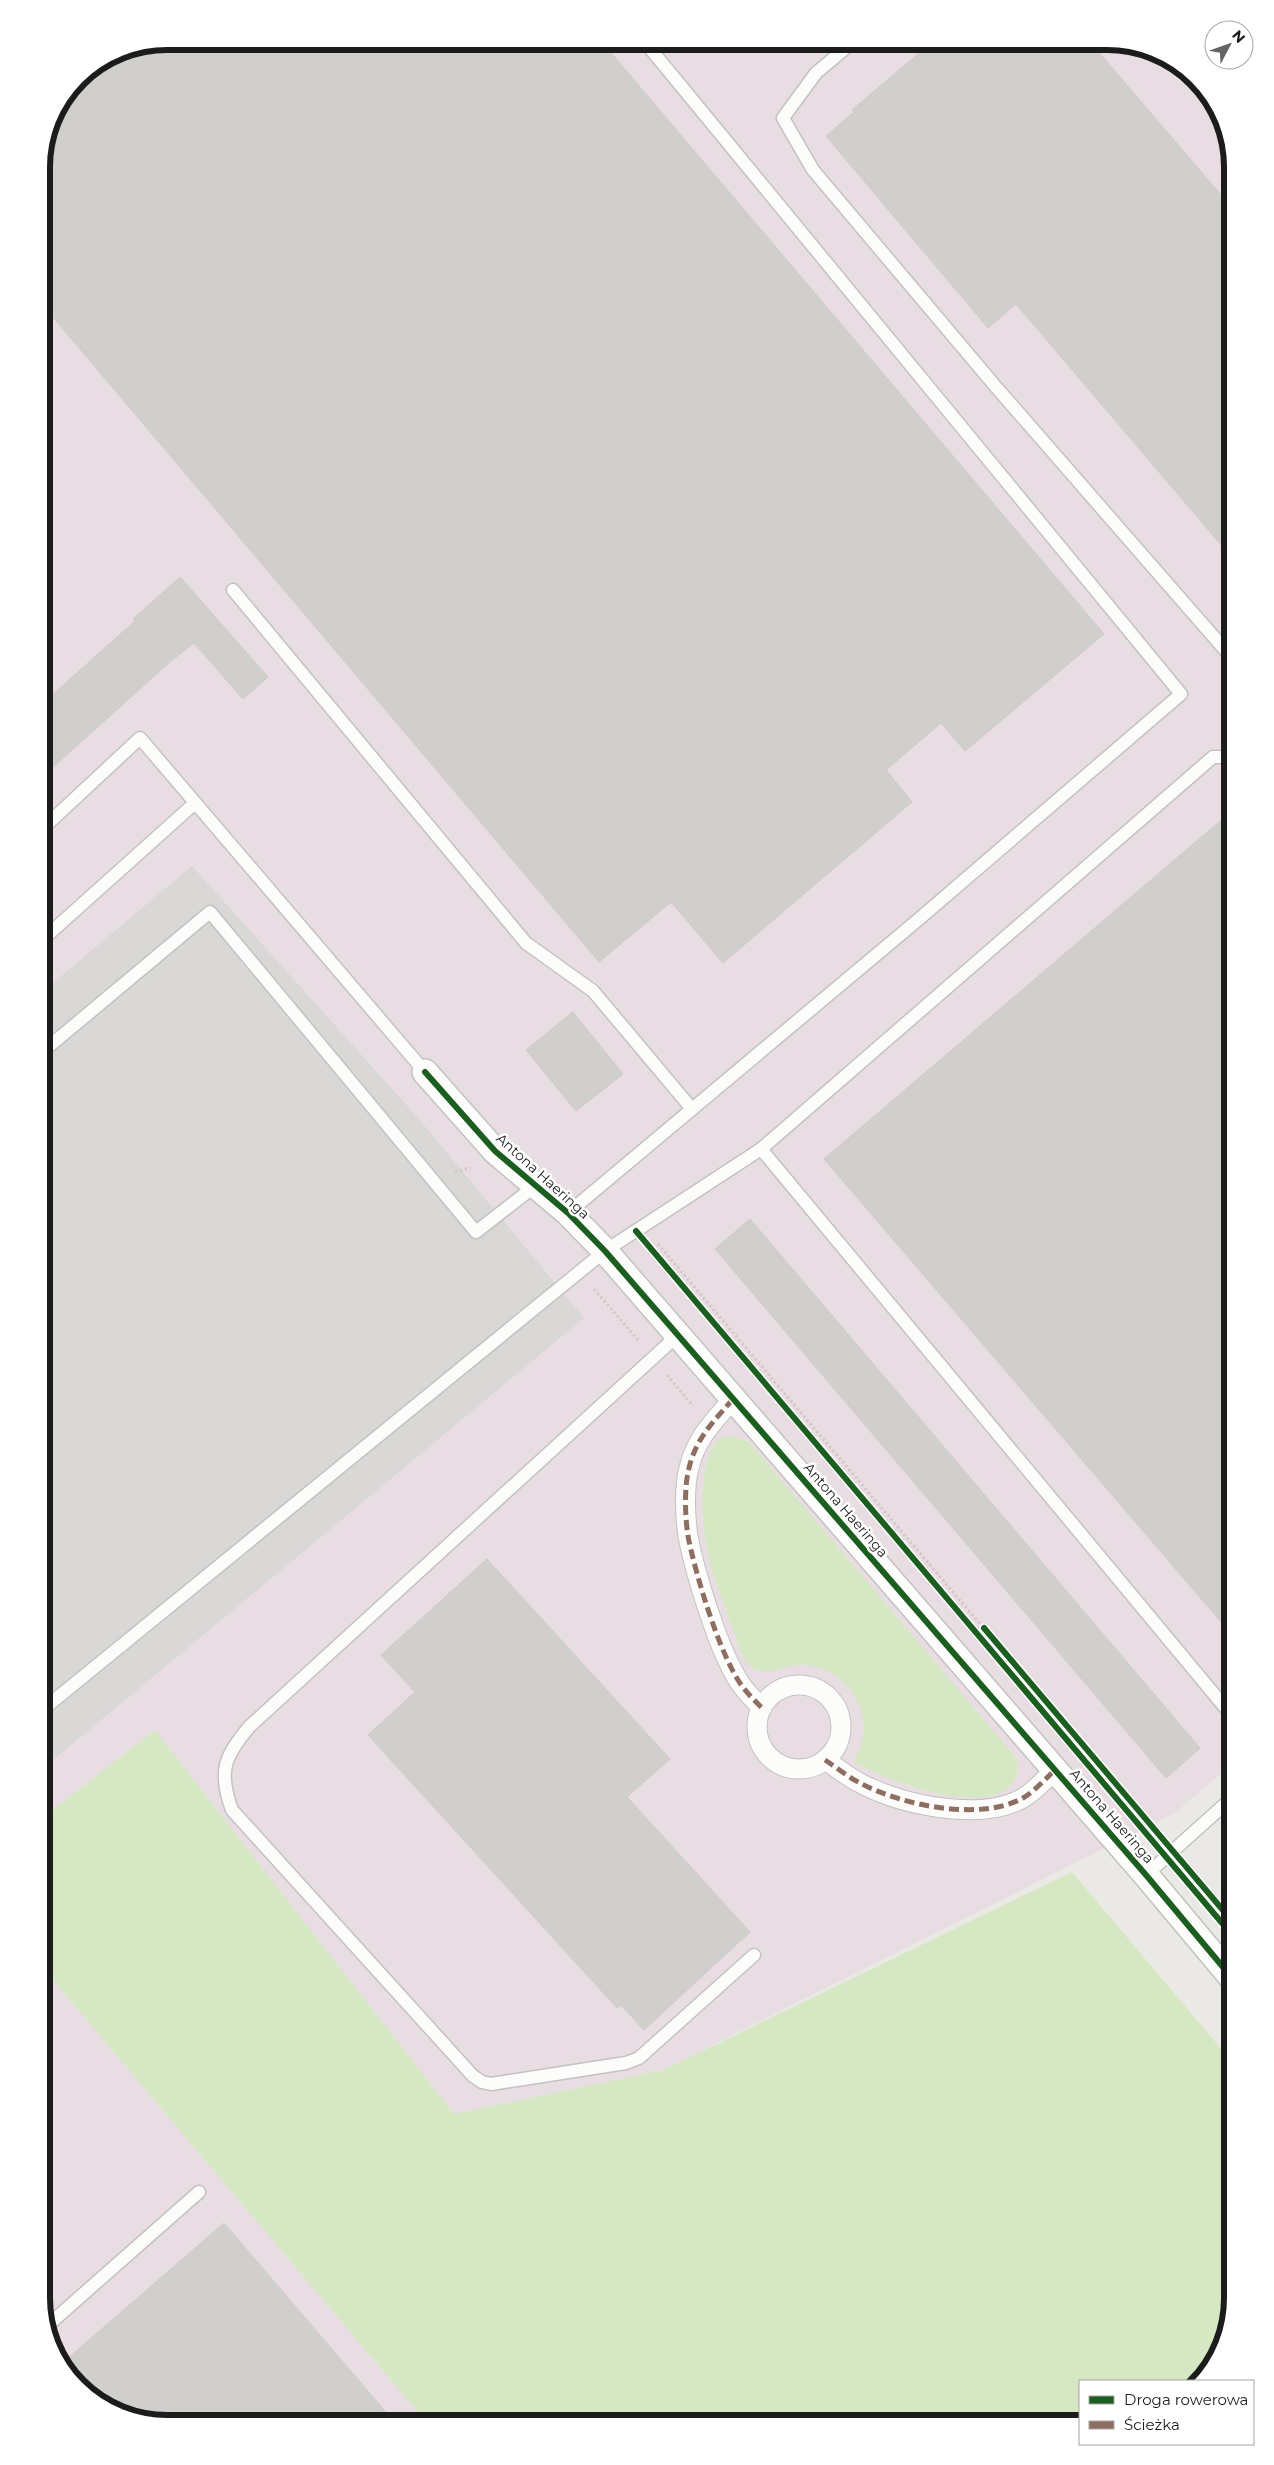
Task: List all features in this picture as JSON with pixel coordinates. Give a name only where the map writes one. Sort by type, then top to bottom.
[{"type":"street","name":"Antona Haeringa","points":[[425,1072],[495,1151],[568,1213],[605,1251],[1056,1770],[1224,1968]]},
{"type":"street","points":[[733,1399],[701,1436],[691,1462],[687,1500],[688,1535],[698,1574],[728,1659],[741,1685],[762,1708]]},
{"type":"street","points":[[792,1686],[806,1686],[818,1690],[829,1698],[836,1709],[840,1721],[840,1734],[836,1747],[825,1760],[804,1769],[789,1768],[776,1763],[766,1753],[759,1740],[757,1726],[762,1708],[767,1700],[778,1691],[792,1686]]},
{"type":"street","points":[[825,1760],[859,1783],[904,1800],[946,1809],[981,1809],[1024,1798],[1056,1770]]},
{"type":"lane","points":[[568,1213],[918,919],[1181,694],[651,50]]},
{"type":"lane","points":[[844,50],[816,73],[783,118],[813,170],[996,387],[1224,649]]},
{"type":"lane","points":[[233,590],[526,944],[592,991],[692,1109]]},
{"type":"lane","points":[[50,822],[140,738],[425,1072]]},
{"type":"lane","points":[[50,1704],[605,1251],[761,1149],[1214,756],[1224,757]]},
{"type":"lane","points":[[50,933],[196,803]]},
{"type":"lane","points":[[50,1045],[210,912],[476,1232],[535,1186]]},
{"type":"lane","points":[[761,1149],[1224,1706]]},
{"type":"lane","points":[[678,1336],[250,1726],[232,1746],[223,1776],[225,1791],[232,1810],[473,2076],[482,2082],[491,2084],[626,2063],[639,2058],[754,1955]]},
{"type":"lane","points":[[1146,1875],[1224,1805]]},
{"type":"lane","points":[[52,2321],[199,2192]]},
{"type":"path","points":[[643,1226],[1224,1911]]},
{"type":"shaded area","points":[[167,50],[1114,50],[1137,54],[1165,66],[1190,84],[1208,109],[1215,122],[1222,144],[1224,167],[1224,1771],[1175,1813],[663,2070],[454,2114],[155,1730],[50,1812],[50,160],[54,137],[62,115],[79,90],[102,70],[130,56],[144,52]]},
{"type":"shaded area","points":[[192,866],[419,1119],[584,1318],[50,1763],[50,985]]},
{"type":"shaded area","points":[[50,1977],[420,2415],[160,2415],[144,2413],[115,2403],[90,2386],[79,2375],[62,2350],[51,2313]]},
{"type":"green space","points":[[731,1436],[748,1441],[1013,1754],[1018,1766],[1017,1772],[1015,1779],[1003,1791],[985,1797],[962,1797],[912,1787],[869,1770],[854,1762],[863,1735],[862,1714],[853,1693],[837,1677],[828,1671],[806,1665],[762,1671],[749,1665],[738,1645],[712,1571],[707,1550],[703,1516],[704,1479],[712,1448],[720,1438]]},
{"type":"green space","points":[[155,1730],[454,2114],[663,2070],[1072,1872],[1224,2052],[1224,2298],[1220,2328],[1212,2350],[1191,2380],[1079,2380],[1079,2415],[420,2415],[50,1977],[50,1812]]},
{"type":"building","points":[[167,50],[609,50],[1104,634],[965,751],[941,723],[886,770],[912,802],[723,963],[671,902],[599,962],[50,314],[50,160],[54,137],[62,115],[79,90],[102,70],[122,59],[144,52]]},
{"type":"building","points":[[922,50],[1097,50],[1224,198],[1224,548],[1016,304],[988,328],[826,136],[854,112],[852,110]]},
{"type":"building","points":[[180,577],[268,677],[243,699],[194,643],[171,661],[50,770],[50,697],[135,621],[133,619]]},
{"type":"building","points":[[1224,818],[1224,1626],[824,1159]]},
{"type":"building","points":[[573,1012],[623,1074],[576,1111],[526,1050]]},
{"type":"building","points":[[750,1219],[1200,1748],[1166,1778],[715,1249]]},
{"type":"building","points":[[487,1559],[670,1759],[627,1797],[750,1932],[644,2030],[621,2005],[617,2008],[368,1735],[415,1692],[381,1655]]},
{"type":"building","points":[[224,2223],[388,2415],[160,2415],[144,2413],[115,2403],[102,2395],[90,2386],[67,2359]]},
{"type":"marked path","points":[[733,1399],[706,1430],[692,1457],[686,1484],[687,1528],[691,1552],[702,1592],[725,1655],[742,1686],[762,1708]]},
{"type":"marked path","points":[[825,1760],[856,1781],[877,1791],[918,1804],[963,1810],[985,1809],[1005,1805],[1023,1798],[1055,1770]]},
{"type":"cycle path","points":[[425,1072],[495,1151],[568,1213],[605,1251],[1146,1875],[1224,1968]]},
{"type":"cycle path","points":[[636,1231],[1224,1925]]},
{"type":"cycle path","points":[[984,1628],[1224,1911]]}]
